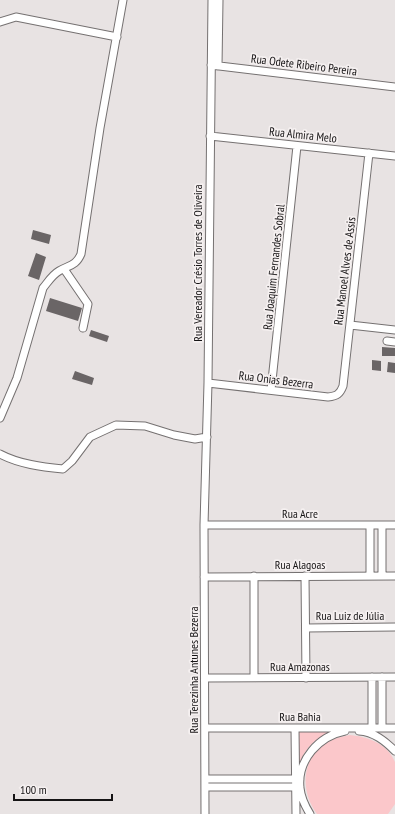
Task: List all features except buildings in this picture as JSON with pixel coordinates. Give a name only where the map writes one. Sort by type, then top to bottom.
[{"type":"street","points":[[0,418],[17,378],[43,288],[50,278],[79,260],[81,254],[100,128],[123,0]]},
{"type":"street","name":"Rua Vereador Crésio Torres de Oliveira","points":[[212,0],[215,65]]},
{"type":"street","name":"Rua Vereador Crésio Torres de Oliveira","points":[[204,525],[208,383],[210,136],[220,0]]},
{"type":"street","points":[[0,22],[16,18],[117,37]]},
{"type":"street","name":"Rua Odete Ribeiro Pereira","points":[[215,65],[395,87]]},
{"type":"street","name":"Rua Almira Melo","points":[[210,136],[395,156]]},
{"type":"street","name":"Rua Joaquim Fernandes Sobral","points":[[272,390],[297,146]]},
{"type":"street","name":"Rua Manoel Alves de Assis","points":[[341,391],[350,325],[369,153]]},
{"type":"street","points":[[64,269],[88,304],[83,328]]},
{"type":"street","points":[[350,325],[395,330]]},
{"type":"street","points":[[387,341],[395,342]]},
{"type":"street","name":"Rua Onias Bezerra","points":[[208,383],[328,397],[334,396],[341,391]]},
{"type":"street","points":[[0,454],[10,459],[63,469],[72,461],[90,438],[116,425],[145,426],[174,436],[195,438],[207,437]]},
{"type":"street","name":"Rua Acre","points":[[204,525],[395,525]]},
{"type":"street","name":"Rua Terezinha Antunes Bezerra","points":[[204,525],[205,814]]},
{"type":"street","points":[[370,525],[370,576]]},
{"type":"street","points":[[382,525],[382,576]]},
{"type":"street","name":"Rua Alagoas","points":[[204,576],[395,576]]},
{"type":"street","points":[[254,576],[254,678]]},
{"type":"street","points":[[306,576],[306,678]]},
{"type":"street","name":"Rua Luiz de Júlia","points":[[306,628],[395,627]]},
{"type":"street","points":[[372,677],[372,728]]},
{"type":"street","points":[[382,677],[382,728]]},
{"type":"street","name":"Rua Amazonas","points":[[205,678],[395,677]]},
{"type":"street","name":"Rua Bahia","points":[[205,728],[395,728]]},
{"type":"street","points":[[295,728],[298,779],[296,814]]},
{"type":"street","points":[[298,779],[308,755],[316,745],[332,735],[350,729],[364,731],[377,736],[388,743],[395,751]]},
{"type":"street","points":[[205,779],[298,779]]},
{"type":"street","points":[[205,787],[298,787]]},
{"type":"street","points":[[298,787],[310,814]]},
{"type":"shaded area","points":[[298,732],[330,732],[319,738],[311,745],[304,754],[298,766]]},
{"type":"shaded area","points":[[350,735],[370,739],[382,746],[392,755],[395,762],[395,804],[388,814],[317,814],[311,804],[307,793],[306,772],[315,753],[323,745],[334,739]]}]
